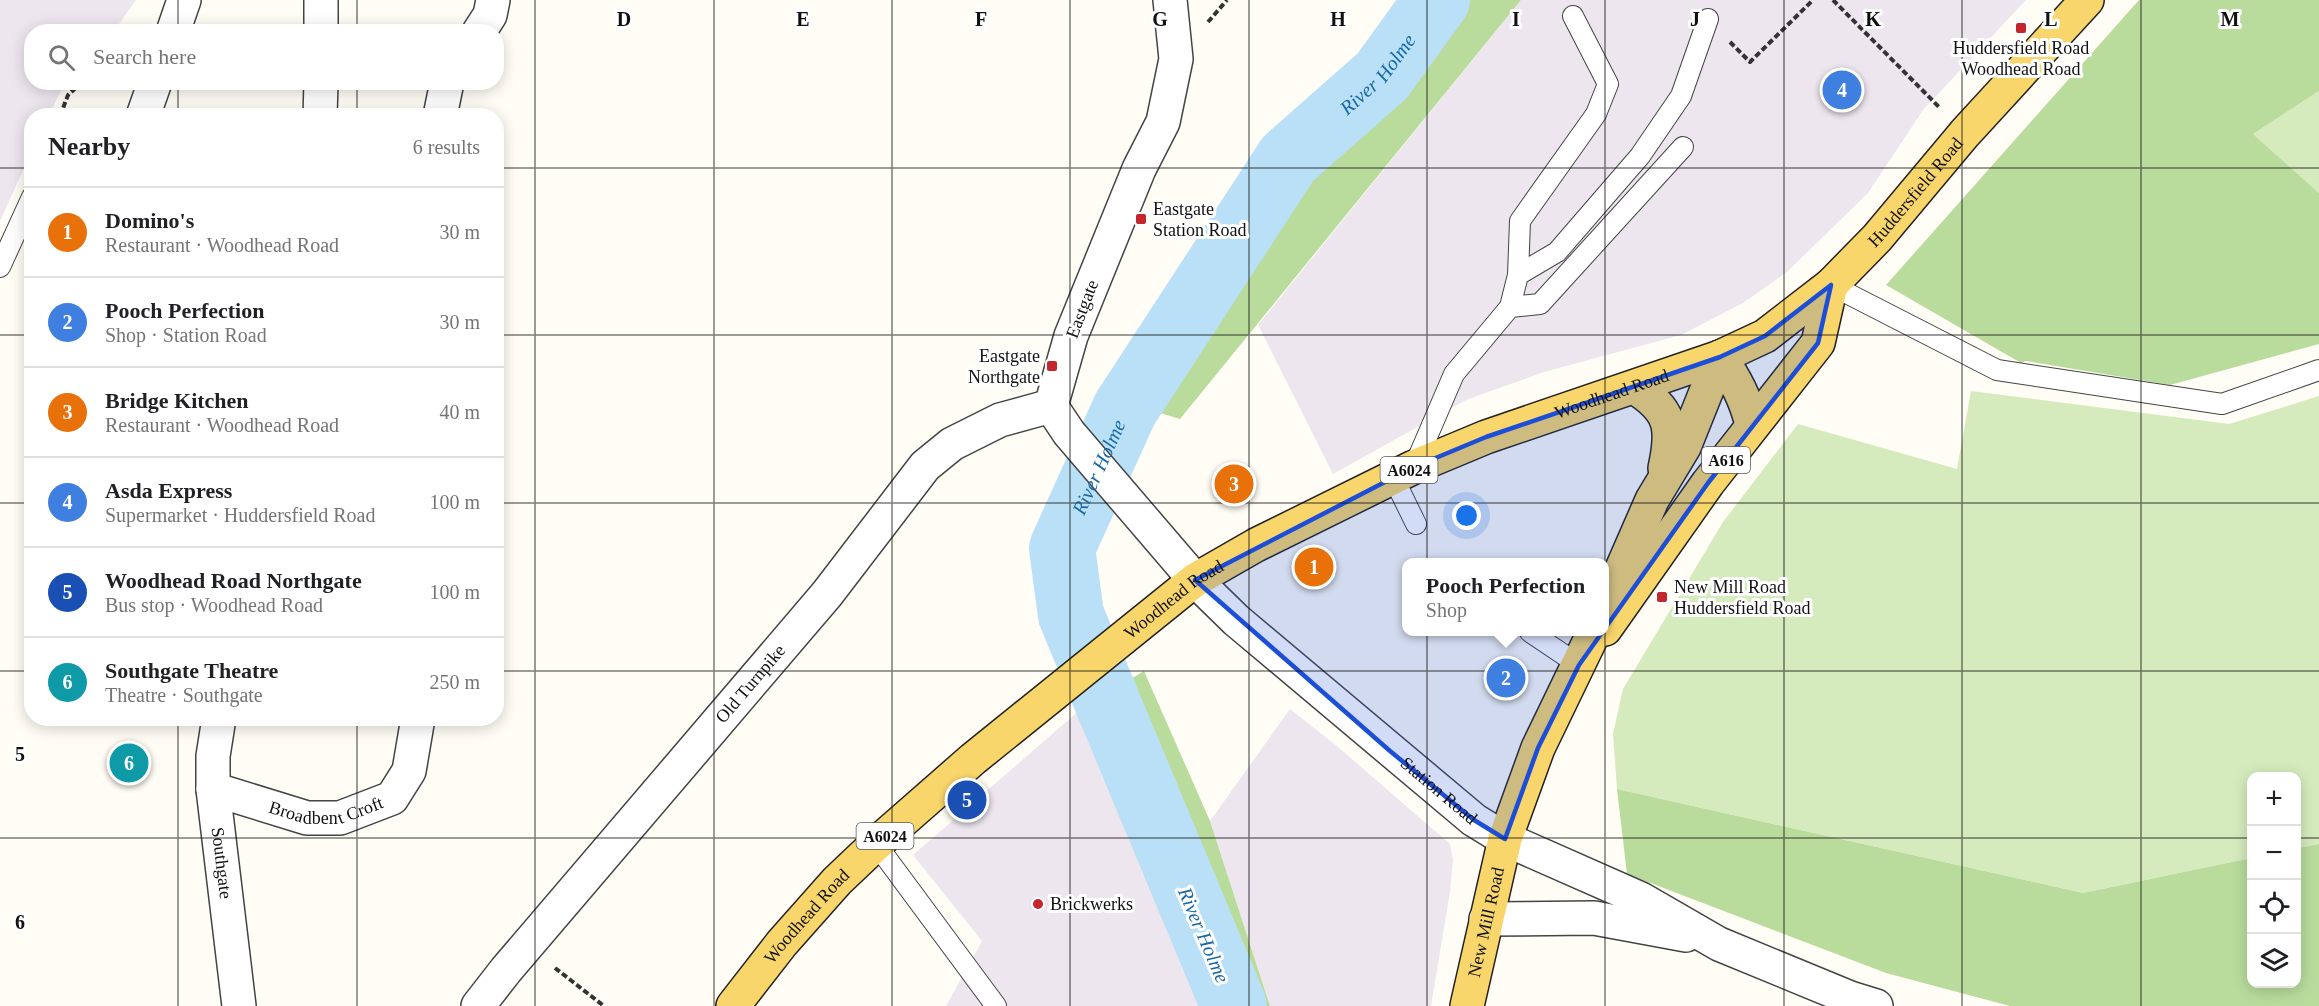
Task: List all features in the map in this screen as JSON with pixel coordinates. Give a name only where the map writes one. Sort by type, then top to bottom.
[{"type":"main road","name":"Huddersfield Road","points":[[1720,357],[1764,336],[1831,285],[1877,238],[1965,133],[2087,0]]},
{"type":"main road","name":"A616","points":[[1609,623],[1752,425],[1818,343],[1831,285]]},
{"type":"main road","name":"A616","points":[[1609,598],[1661,483],[1684,447],[1720,357]]},
{"type":"main road","name":"Woodhead Road","points":[[733,1006],[782,943],[837,881],[876,844],[973,759],[1129,636],[1195,580],[1266,540],[1403,472],[1496,434],[1720,357]]},
{"type":"main road","points":[[1720,357],[1737,381],[1748,407],[1752,425]]},
{"type":"main road","name":"A616","points":[[1634,387],[1650,397],[1665,412],[1671,434],[1661,483]]},
{"type":"main road","name":"A616","points":[[1505,839],[1538,748],[1592,636]]},
{"type":"main road","name":"A616","points":[[1580,665],[1600,636]]},
{"type":"main road","name":"New Mill Road","points":[[1467,1006],[1505,839]]},
{"type":"street","points":[[176,24],[184,0]]},
{"type":"street","points":[[321,0],[321,24]]},
{"type":"street","points":[[484,24],[490,15],[493,0]]},
{"type":"street","name":"Eastgate","points":[[1051,406],[1071,336],[1139,169],[1163,122],[1176,59],[1170,0]]},
{"type":"street","points":[[146,108],[152,90]]},
{"type":"street","points":[[320,108],[321,90]]},
{"type":"street","points":[[1051,406],[1069,433],[1195,580]]},
{"type":"street","name":"Old Turnpike","points":[[478,1006],[506,970],[827,594],[925,466],[952,444],[1000,420],[1051,406]]},
{"type":"street","name":"Station Road","points":[[1195,580],[1236,620],[1474,820],[1505,839],[1641,899],[1719,944],[1850,998],[1876,1006]]},
{"type":"street","name":"Southgate","points":[[218,726],[213,756],[213,789],[239,1006]]},
{"type":"street","name":"Broadbent Croft","points":[[213,789],[307,818],[340,818],[392,798],[409,771],[417,726]]},
{"type":"street","name":"Station Road","points":[[1486,919],[1594,918],[1658,928],[1719,944]]},
{"type":"lane","points":[[1416,524],[1403,472],[1454,374],[1510,307],[1518,275],[1520,221],[1596,114],[1608,84],[1573,16]]},
{"type":"lane","points":[[1518,275],[1557,252],[1640,156],[1681,96],[1708,19]]},
{"type":"lane","points":[[1510,307],[1540,304],[1683,147]]},
{"type":"lane","points":[[0,267],[24,214]]},
{"type":"lane","points":[[1831,285],[1997,370],[2222,404],[2319,370]]},
{"type":"lane","points":[[1536,636],[1580,665]]},
{"type":"lane","points":[[876,844],[996,1006]]},
{"type":"path","points":[[1708,19],[1750,62],[1813,0]]},
{"type":"path","points":[[1833,0],[1965,133]]},
{"type":"path","points":[[63,108],[68,95],[73,90]]},
{"type":"path","points":[[561,972],[604,1006]]},
{"type":"highlighted area","points":[[1831,285],[1818,343],[1708,483],[1579,665],[1538,748],[1505,839],[1474,820],[1390,751],[1195,580],[1414,467],[1486,437],[1720,357],[1765,336]]},
{"type":"shaded area","points":[[0,0],[136,0],[119,24],[24,24],[24,90],[62,90],[52,108],[24,108],[24,168],[0,221]]},
{"type":"shaded area","points":[[1521,0],[2026,0],[1923,110],[1868,193],[1787,272],[1743,303],[1681,335],[1544,372],[1466,400],[1333,474],[1258,325]]},
{"type":"shaded area","points":[[1081,709],[1210,1006],[946,1006],[982,941],[913,855]]},
{"type":"shaded area","points":[[1290,709],[1338,747],[1450,844],[1453,860],[1450,892],[1431,1006],[1270,1006],[1210,821]]},
{"type":"green space","points":[[1398,0],[1521,0],[1180,419],[1103,396],[1221,217],[1384,26]]},
{"type":"green space","points":[[2139,0],[2319,0],[2319,91],[2253,134],[2319,193],[2319,344],[2170,385],[2026,361],[2021,363],[1886,285]]},
{"type":"green space","points":[[2319,91],[2319,193],[2253,134]]},
{"type":"green space","points":[[1971,391],[2229,424],[2319,396],[2319,844],[2301,847],[2301,772],[2247,772],[2247,859],[2083,893],[1617,789],[1613,734],[1623,689],[1723,522],[1798,424],[1957,469]]},
{"type":"green space","points":[[1144,671],[1210,821],[1270,1006],[1210,1006],[1081,709]]},
{"type":"green space","points":[[1617,789],[2083,893],[2247,859],[2247,988],[2301,988],[2301,847],[2319,844],[2319,1006],[2010,1006],[1886,973],[1627,874]]},
{"type":"waterway","name":"River Holme","points":[[1234,1006],[1071,615],[1062,548],[1125,409],[1288,159],[1382,76],[1437,0]]},
{"type":"place","name":"Huddersfield Road Woodhead Road","points":[[2021,28]]},
{"type":"place","name":"Asda Express","points":[[1842,90]]},
{"type":"place","name":"Eastgate Station Road","points":[[1141,219]]},
{"type":"place","name":"Eastgate Northgate","points":[[1052,366]]},
{"type":"place","name":"Bridge Kitchen","points":[[1234,484]]},
{"type":"place","name":"Domino's","points":[[1314,567]]},
{"type":"place","name":"New Mill Road Huddersfield Road","points":[[1662,597]]},
{"type":"place","name":"Pooch Perfection","points":[[1506,678]]},
{"type":"place","name":"Southgate Theatre","points":[[129,763]]},
{"type":"place","name":"Woodhead Road Northgate","points":[[967,800]]},
{"type":"place","name":"Brickwerks","points":[[1038,904]]}]
